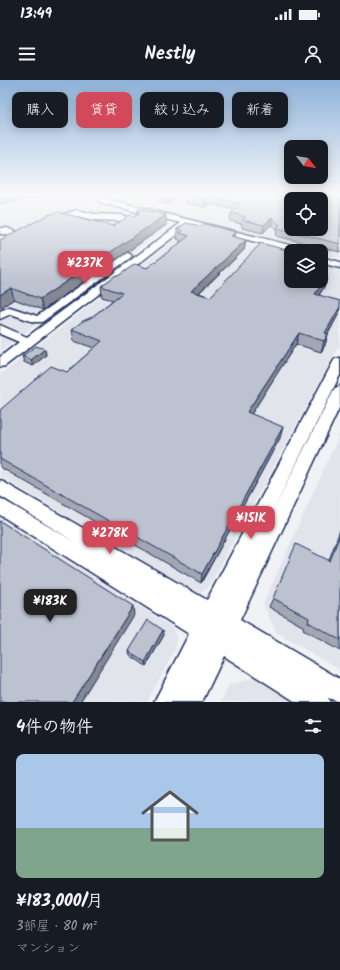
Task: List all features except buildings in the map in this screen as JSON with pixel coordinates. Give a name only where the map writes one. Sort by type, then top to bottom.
[{"type":"street","points":[[7,243],[40,225]]},
{"type":"street","points":[[0,363],[183,225]]},
{"type":"street","points":[[193,225],[284,250]]},
{"type":"street","points":[[194,225],[284,247]]},
{"type":"street","points":[[0,316],[10,310],[38,320],[164,229],[161,228]]},
{"type":"street","points":[[0,231],[7,231],[20,236]]},
{"type":"street","points":[[328,258],[340,261]]},
{"type":"street","points":[[328,262],[340,265]]},
{"type":"street","points":[[0,329],[29,342]]},
{"type":"street","points":[[190,702],[215,627],[340,362]]},
{"type":"street","points":[[166,702],[215,627],[340,391]]},
{"type":"street","points":[[0,487],[215,627],[318,702]]},
{"type":"street","points":[[0,506],[215,627],[340,692]]},
{"type":"shaded area","points":[[0,225],[168,225],[169,226],[0,351]]},
{"type":"shaded area","points":[[213,225],[284,225],[284,236],[328,236],[328,225],[340,225],[340,258],[328,255],[328,244],[287,244]]},
{"type":"shaded area","points":[[195,231],[284,254],[284,288],[328,288],[328,265],[340,268],[340,344],[208,588],[202,592],[196,592],[0,476],[0,375],[184,232]]},
{"type":"shaded area","points":[[340,433],[340,670],[277,633],[263,604]]},
{"type":"shaded area","points":[[0,518],[172,627],[177,640],[176,648],[147,702],[0,702]]},
{"type":"shaded area","points":[[259,676],[301,702],[221,702],[229,685]]}]
